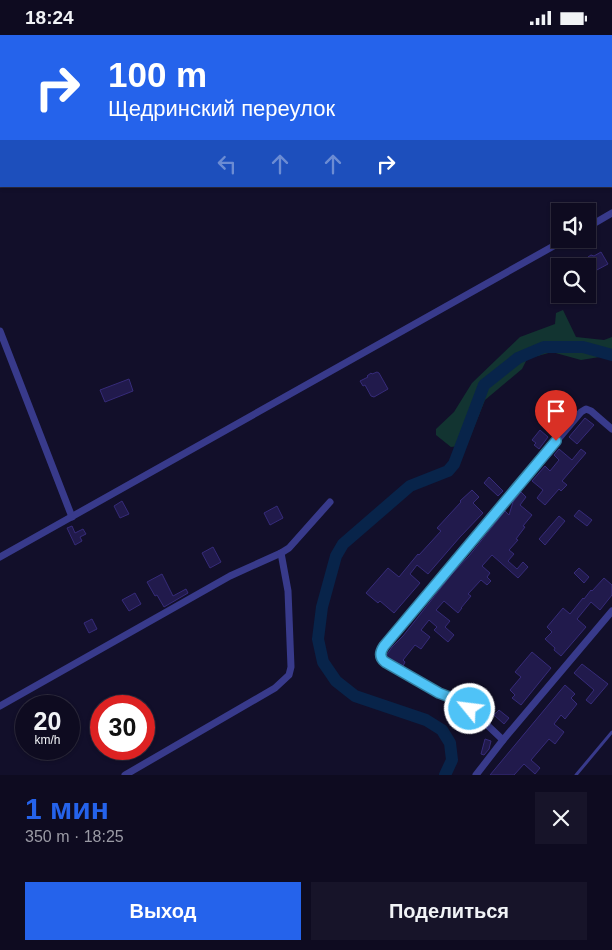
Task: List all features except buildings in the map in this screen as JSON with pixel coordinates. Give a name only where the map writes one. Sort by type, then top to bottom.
[{"type":"street","points":[[596,222],[612,213]]},
{"type":"street","points":[[0,557],[551,247]]},
{"type":"street","points":[[0,331],[72,517]]},
{"type":"street","points":[[503,740],[465,704],[439,693],[385,662],[380,655],[381,650],[581,412],[586,409],[590,411],[612,429]]},
{"type":"street","points":[[0,706],[230,576],[282,553],[330,502]]},
{"type":"street","points":[[125,775],[275,688],[289,675],[291,667],[288,591],[282,553]]},
{"type":"street","points":[[476,775],[503,740],[612,611]]},
{"type":"lane","points":[[576,775],[612,732]]},
{"type":"green space","points":[[563,310],[576,337],[604,340],[612,337],[612,355],[581,360],[552,352],[527,359],[522,369],[485,400],[467,445],[451,447],[436,435],[436,429],[454,412],[472,383],[520,337],[555,324],[556,313]]},
{"type":"waterway","points":[[445,775],[452,760],[450,743],[442,730],[426,720],[355,696],[336,681],[323,662],[318,639],[322,607],[336,556],[343,544],[410,486],[448,471],[454,464],[484,385],[518,358],[544,347],[583,347],[612,355]]},
{"type":"route","points":[[470,709],[460,701],[439,693],[385,662],[380,655],[381,650],[556,441]]}]
